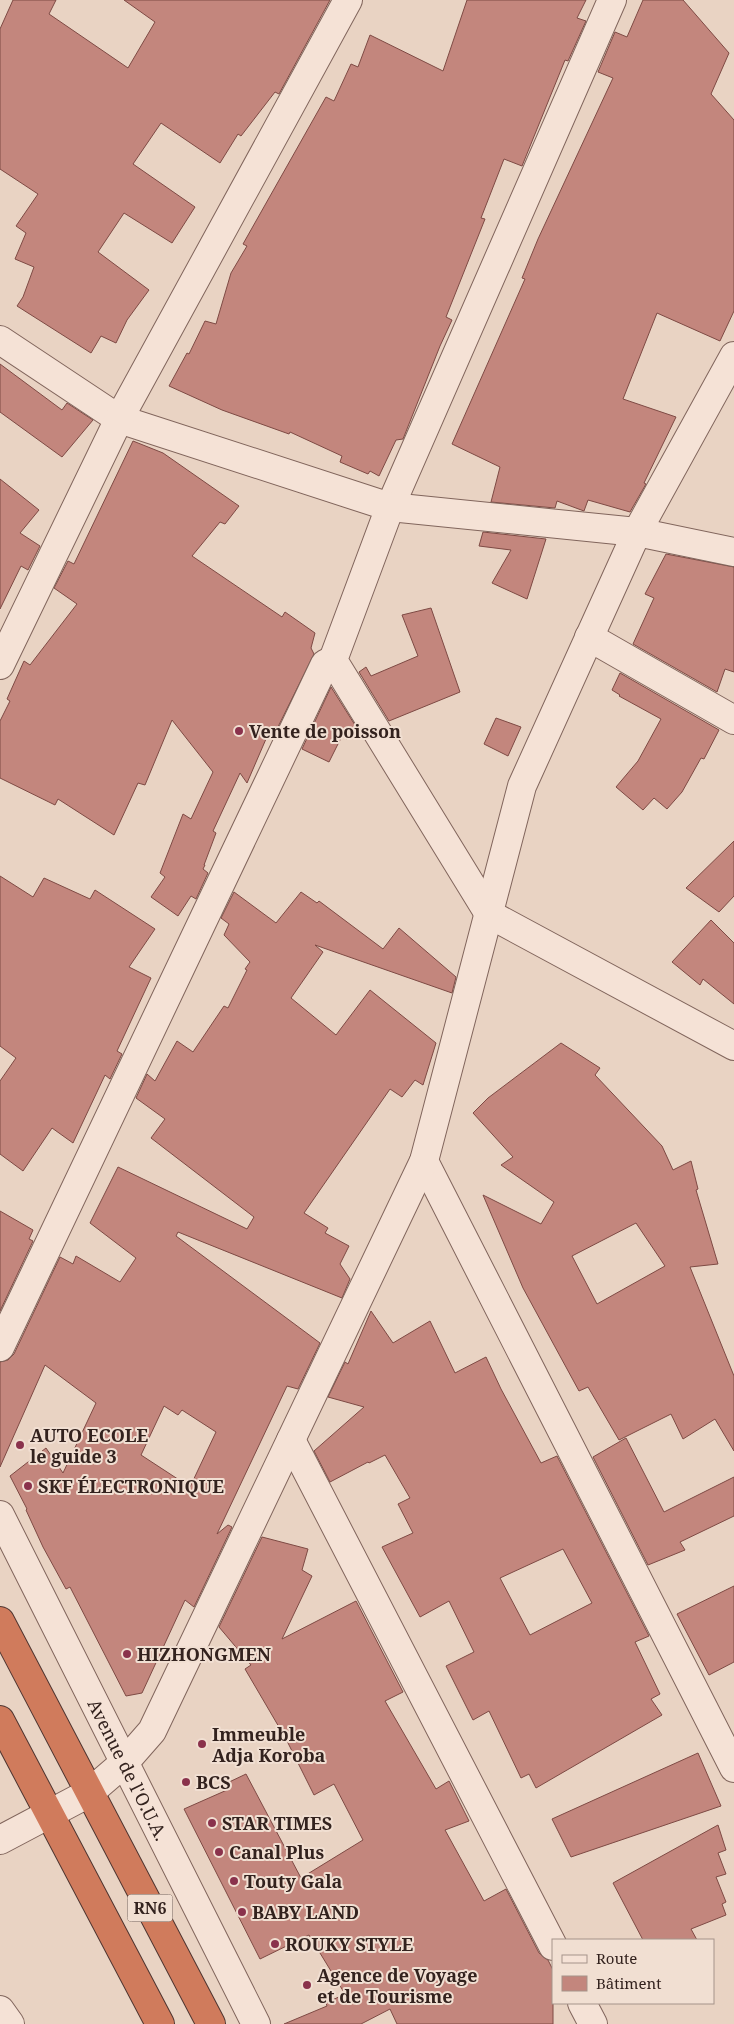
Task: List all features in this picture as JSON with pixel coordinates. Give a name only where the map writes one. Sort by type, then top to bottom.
[{"type":"highway","name":"RN6","points":[[0,1621],[211,2024]]},
{"type":"highway","name":"RN6","points":[[0,1720],[160,2024]]},
{"type":"street","points":[[0,665],[120,419],[348,0]]},
{"type":"street","points":[[0,1347],[324,664],[333,660],[390,507],[612,0]]},
{"type":"street","points":[[0,340],[120,419],[390,507],[637,532],[734,552]]},
{"type":"street","points":[[0,1840],[89,1793],[124,1763],[152,1731],[424,1161],[522,786],[637,532],[734,356]]},
{"type":"street","points":[[589,637],[734,720]]},
{"type":"street","points":[[333,660],[489,914],[734,1046]]},
{"type":"street","points":[[424,1161],[734,1768]]},
{"type":"street","points":[[291,1440],[552,1944]]},
{"type":"street","name":"Avenue de l'O.U.A.","points":[[0,1515],[256,2024]]},
{"type":"street","points":[[583,2004],[593,2024]]},
{"type":"street","points":[[0,2010],[10,2024]]},
{"type":"building","points":[[13,0],[56,0],[49,14],[128,68],[155,22],[124,0],[330,0],[279,94],[275,92],[241,136],[238,134],[220,163],[161,123],[133,164],[195,207],[172,243],[124,213],[98,252],[149,290],[127,320],[116,343],[101,336],[91,353],[17,306],[23,297],[34,267],[15,259],[26,233],[16,226],[38,194],[0,169],[0,29]]},
{"type":"building","points":[[467,0],[586,0],[577,18],[586,21],[568,61],[565,60],[522,166],[504,159],[481,218],[485,219],[446,317],[452,320],[403,439],[396,440],[379,476],[370,471],[368,474],[340,462],[342,456],[290,432],[289,434],[222,410],[169,386],[187,353],[189,354],[205,321],[216,324],[231,273],[247,246],[243,244],[326,97],[334,101],[351,64],[358,67],[370,35],[443,71]]},
{"type":"building","points":[[643,0],[683,0],[729,53],[711,94],[734,120],[734,311],[720,341],[657,313],[623,399],[676,417],[644,483],[646,484],[630,512],[588,500],[584,511],[557,501],[555,508],[491,502],[500,467],[452,444],[525,279],[522,278],[538,239],[613,78],[598,72],[615,32],[627,37]]},
{"type":"building","points":[[0,364],[62,410],[67,403],[93,420],[62,457],[0,412]]},
{"type":"building","points":[[133,441],[163,453],[239,506],[225,524],[220,522],[192,556],[282,617],[285,612],[315,633],[311,648],[314,654],[274,735],[269,732],[247,783],[240,773],[213,831],[216,833],[203,869],[208,873],[196,899],[191,896],[178,916],[151,897],[165,877],[160,873],[183,814],[191,819],[213,772],[172,720],[145,785],[138,783],[114,835],[58,799],[55,805],[0,778],[0,721],[10,701],[7,699],[24,661],[30,665],[77,604],[54,588],[68,561],[74,564]]},
{"type":"building","points":[[0,479],[39,510],[20,533],[40,546],[28,570],[21,566],[0,609]]},
{"type":"building","points":[[483,532],[546,539],[527,599],[492,583],[511,550],[479,546]]},
{"type":"building","points":[[666,554],[734,567],[734,672],[725,669],[717,692],[633,644],[654,598],[645,594]]},
{"type":"building","points":[[431,608],[460,692],[389,721],[359,672],[366,667],[371,676],[418,656],[402,615]]},
{"type":"building","points":[[620,673],[719,730],[704,759],[701,758],[682,792],[667,809],[654,798],[643,810],[616,787],[638,761],[661,719],[619,696],[612,690]]},
{"type":"building","points":[[331,687],[360,733],[346,739],[343,734],[329,762],[302,749]]},
{"type":"building","points":[[496,718],[521,727],[508,756],[484,744]]},
{"type":"building","points":[[734,841],[734,896],[719,912],[686,888]]},
{"type":"building","points":[[0,876],[33,897],[44,878],[90,899],[95,890],[155,929],[129,967],[151,978],[117,1051],[122,1054],[110,1079],[105,1075],[73,1143],[52,1128],[23,1171],[0,1154],[0,1081],[16,1058],[0,1046]]},
{"type":"building","points":[[234,892],[276,923],[301,892],[317,903],[319,901],[383,949],[399,928],[456,977],[452,993],[315,945],[323,952],[291,998],[336,1035],[370,990],[436,1043],[423,1085],[415,1080],[402,1097],[390,1089],[304,1213],[328,1228],[325,1233],[349,1246],[340,1264],[350,1279],[342,1298],[178,1232],[176,1236],[320,1343],[298,1389],[287,1386],[217,1534],[228,1525],[232,1527],[194,1607],[185,1600],[142,1693],[126,1696],[70,1587],[66,1589],[43,1547],[27,1509],[10,1476],[46,1448],[63,1473],[96,1403],[45,1365],[0,1467],[0,1362],[8,1360],[14,1354],[60,1257],[73,1264],[76,1256],[120,1282],[136,1258],[90,1223],[118,1167],[247,1229],[254,1217],[151,1138],[165,1119],[136,1098],[147,1074],[155,1081],[177,1041],[193,1052],[224,1006],[228,1008],[247,970],[245,969],[250,962],[224,935],[229,924],[221,918]],"holes":[[[164,1406],[178,1415],[182,1410],[216,1432],[190,1487],[141,1455]]]},
{"type":"building","points":[[711,920],[734,943],[734,1004],[703,979],[700,985],[672,962]]},
{"type":"building","points":[[561,1043],[600,1068],[595,1075],[662,1146],[673,1170],[691,1161],[698,1189],[696,1190],[718,1264],[690,1267],[734,1376],[734,1451],[715,1419],[683,1439],[671,1414],[619,1440],[588,1387],[579,1391],[523,1288],[483,1195],[541,1224],[554,1202],[501,1165],[513,1157],[473,1113],[488,1098]],"holes":[[[636,1223],[665,1266],[597,1304],[572,1256]]]},
{"type":"building","points":[[0,1211],[33,1230],[29,1239],[33,1241],[0,1311]]},
{"type":"building","points":[[371,1311],[393,1343],[430,1321],[455,1373],[486,1357],[541,1463],[557,1456],[649,1636],[635,1642],[660,1694],[651,1699],[662,1715],[536,1788],[529,1774],[521,1778],[489,1711],[473,1720],[446,1666],[474,1652],[449,1601],[420,1617],[382,1547],[413,1533],[398,1504],[410,1498],[385,1455],[330,1482],[314,1451],[364,1407],[328,1397],[345,1362],[348,1364]],"holes":[[[563,1549],[592,1603],[530,1635],[500,1578]]]},
{"type":"building","points":[[626,1438],[664,1512],[734,1477],[734,1516],[680,1542],[685,1550],[648,1565],[593,1457]]},
{"type":"building","points":[[262,1537],[308,1549],[302,1570],[312,1576],[282,1639],[356,1601],[403,1692],[385,1701],[436,1789],[449,1781],[469,1821],[445,1830],[484,1901],[506,1889],[539,1953],[548,1960],[552,1968],[553,2024],[397,2024],[390,2009],[361,2024],[284,2024],[327,2006],[326,2003],[345,1994],[309,1935],[260,1959],[184,1809],[227,1790],[225,1784],[246,1774],[301,1878],[363,1840],[334,1784],[314,1795],[286,1739],[245,1669],[251,1665],[219,1627]]},
{"type":"building","points":[[734,1586],[734,1662],[709,1675],[677,1614]]},
{"type":"building","points":[[698,1753],[721,1806],[571,1857],[552,1819]]},
{"type":"building","points":[[718,1825],[726,1850],[718,1853],[726,1874],[716,1877],[726,1902],[722,1904],[726,1915],[691,1929],[696,1939],[642,1939],[613,1883]]},
{"type":"place","name":"Vente de poisson","points":[[239,731]]},
{"type":"place","name":"AUTO ECOLE le guide 3","points":[[20,1445]]},
{"type":"place","name":"SKF ÉLECTRONIQUE","points":[[28,1486]]},
{"type":"place","name":"HIZHONGMEN","points":[[127,1654]]},
{"type":"place","name":"Immeuble Adja Koroba","points":[[202,1744]]},
{"type":"place","name":"BCS","points":[[186,1782]]},
{"type":"place","name":"STAR TIMES","points":[[212,1823]]},
{"type":"place","name":"Canal Plus","points":[[219,1852]]},
{"type":"place","name":"Touty Gala","points":[[234,1881]]},
{"type":"place","name":"BABY LAND","points":[[242,1912]]},
{"type":"place","name":"ROUKY STYLE","points":[[275,1944]]},
{"type":"place","name":"Agence de Voyage et de Tourisme","points":[[307,1985]]}]
